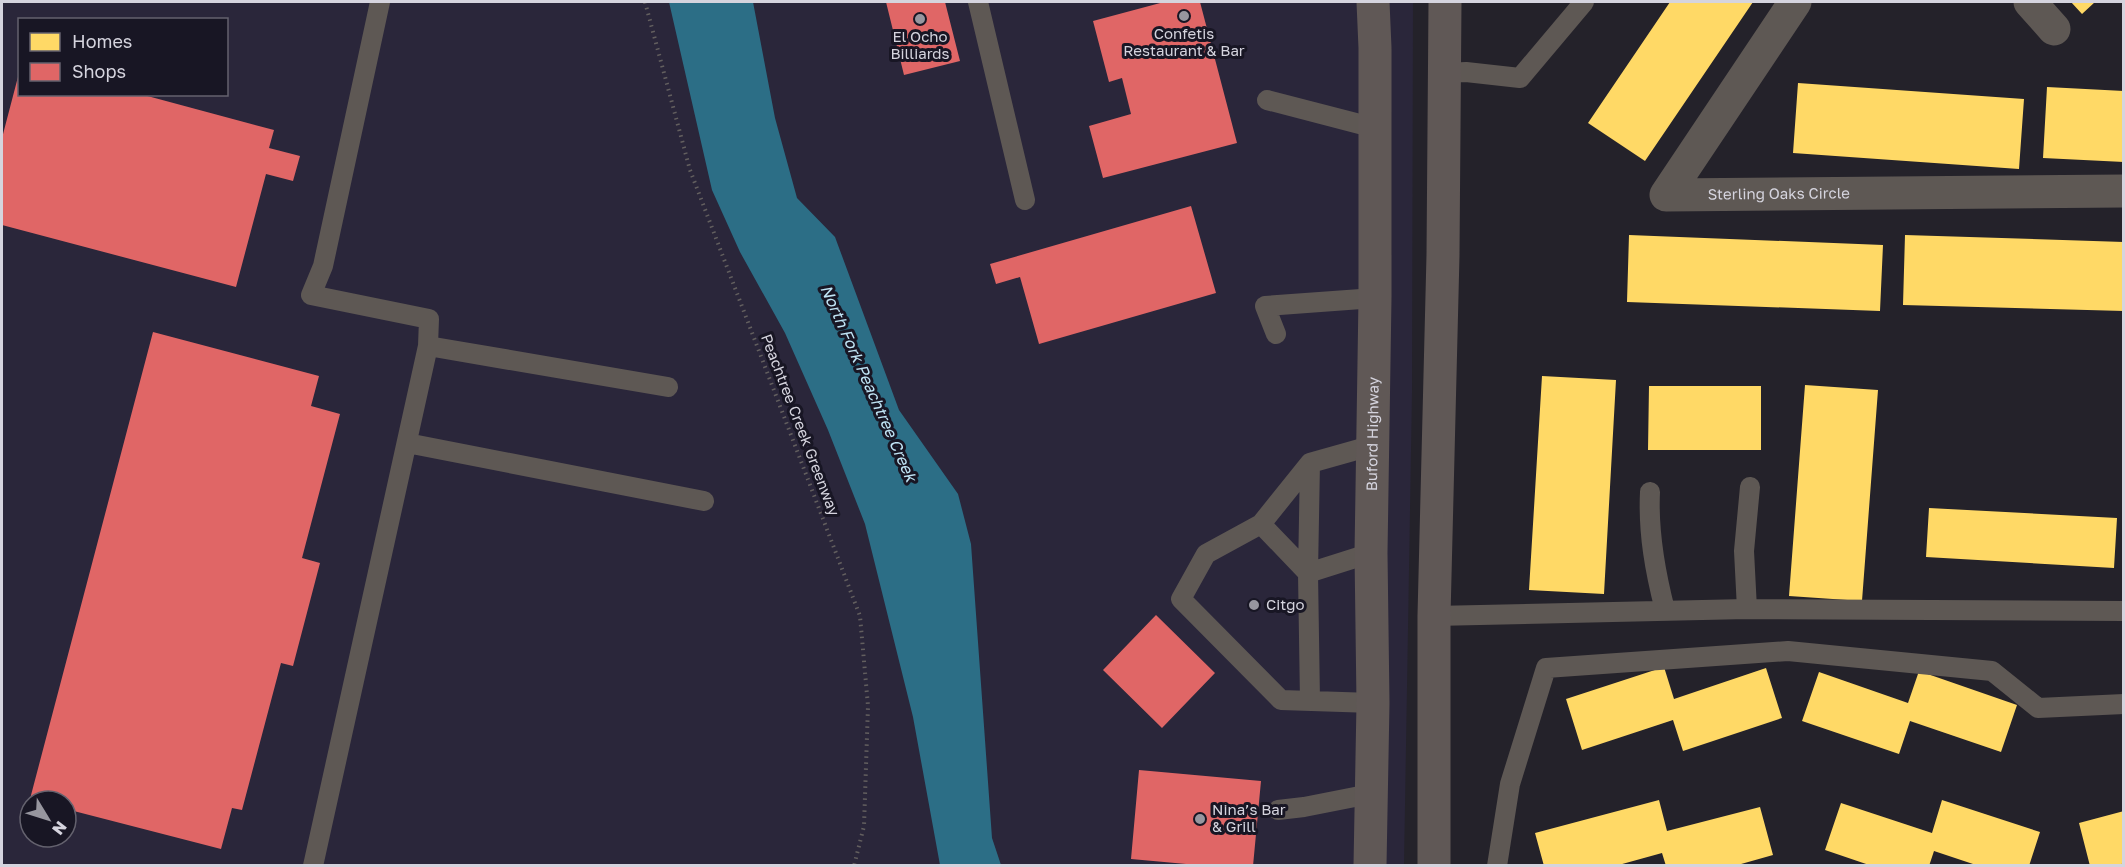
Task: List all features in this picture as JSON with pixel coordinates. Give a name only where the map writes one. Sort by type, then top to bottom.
[{"type":"main road","name":"Buford Highway","points":[[1370,866],[1375,298],[1372,2]]},
{"type":"main road","points":[[1434,866],[1434,616],[1443,266],[1445,2]]},
{"type":"street","name":"Sterling Oaks Circle","points":[[1795,2],[1666,195],[2124,190]]},
{"type":"street","points":[[2030,2],[2054,29]]},
{"type":"lane","points":[[313,866],[428,346],[429,319],[311,294],[323,266],[380,2]]},
{"type":"lane","points":[[978,2],[1025,200]]},
{"type":"lane","points":[[1445,73],[1466,72],[1520,78],[1584,2]]},
{"type":"lane","points":[[1266,100],[1375,128]]},
{"type":"lane","points":[[1276,334],[1265,306],[1375,298]]},
{"type":"lane","points":[[428,346],[668,387]]},
{"type":"lane","points":[[407,443],[704,501]]},
{"type":"lane","points":[[1372,703],[1281,700],[1181,599],[1206,554],[1261,524],[1310,463],[1374,445]]},
{"type":"lane","points":[[1310,463],[1308,573],[1310,701]]},
{"type":"lane","points":[[1747,609],[1744,551],[1750,487]]},
{"type":"lane","points":[[1650,492],[1649,520],[1654,565],[1665,610]]},
{"type":"lane","points":[[1261,524],[1308,573]]},
{"type":"lane","points":[[1308,573],[1371,553]]},
{"type":"lane","points":[[1434,616],[1747,609],[2124,611]]},
{"type":"lane","points":[[1497,866],[1510,784],[1546,668],[1788,651],[1992,672],[2038,708],[2124,704]]},
{"type":"lane","points":[[1278,810],[1370,794]]},
{"type":"path","name":"Peachtree Creek Greenway","points":[[645,2],[690,170],[860,616],[868,706],[864,826],[854,866]]},
{"type":"shaded area","points":[[2,2],[1413,2],[1412,393],[1404,865],[2,866]]},
{"type":"water","name":"North Fork Peachtree Creek","points":[[669,2],[753,2],[775,118],[797,198],[835,237],[899,410],[958,494],[971,544],[992,838],[1001,865],[940,865],[913,717],[865,524],[828,430],[785,333],[740,252],[712,190]]},
{"type":"building: Homes","points":[[1670,2],[1753,2],[1645,161],[1588,123]]},
{"type":"building: Homes","points":[[2071,2],[2095,2],[2082,14]]},
{"type":"building: Homes","points":[[1798,83],[2024,99],[2019,169],[1793,153]]},
{"type":"building: Homes","points":[[2047,87],[2124,91],[2124,162],[2043,158]]},
{"type":"building: Homes","points":[[1629,235],[1883,245],[1880,311],[1627,302]]},
{"type":"building: Homes","points":[[1905,235],[2124,242],[2124,311],[1903,305]]},
{"type":"building: Homes","points":[[1542,376],[1616,380],[1604,594],[1529,590]]},
{"type":"building: Homes","points":[[1805,385],[1878,390],[1862,601],[1789,596]]},
{"type":"building: Homes","points":[[1649,386],[1761,386],[1761,450],[1648,450]]},
{"type":"building: Homes","points":[[1929,508],[2117,518],[2114,568],[1926,557]]},
{"type":"building: Homes","points":[[1664,667],[1674,699],[1766,668],[1782,718],[1683,751],[1673,720],[1582,750],[1566,699]]},
{"type":"building: Homes","points":[[1919,671],[2017,705],[2001,752],[1910,721],[1899,754],[1802,721],[1819,672],[1908,703]]},
{"type":"building: Homes","points":[[1659,800],[1667,831],[1760,807],[1773,855],[1734,866],[1666,866],[1662,853],[1615,866],[1544,866],[1535,833]]},
{"type":"building: Homes","points":[[1942,800],[2040,832],[2029,866],[1979,866],[1934,851],[1929,866],[1872,866],[1825,850],[1841,803],[1932,833]]},
{"type":"building: Homes","points":[[2124,811],[2124,863],[2116,866],[2090,866],[2079,823]]},
{"type":"building: Shops","points":[[886,2],[945,2],[960,61],[904,75]]},
{"type":"building: Shops","points":[[1164,2],[1200,2],[1237,143],[1103,178],[1089,126],[1131,114],[1122,78],[1109,82],[1093,21]]},
{"type":"building: Shops","points":[[18,77],[18,96],[147,96],[274,130],[269,148],[300,156],[293,181],[266,174],[236,287],[2,225],[2,138]]},
{"type":"building: Shops","points":[[1191,206],[1216,293],[1039,344],[1020,277],[996,284],[990,264]]},
{"type":"building: Shops","points":[[153,332],[319,376],[311,406],[340,414],[302,558],[320,563],[293,666],[281,663],[242,810],[232,808],[221,849],[78,812],[78,789],[33,789]]},
{"type":"building: Shops","points":[[1156,615],[1215,673],[1162,728],[1103,670]]},
{"type":"building: Shops","points":[[1139,770],[1261,781],[1253,866],[1208,866],[1131,859]]},
{"type":"place","name":"Confetis Restaurant & Bar","points":[[1184,16]]},
{"type":"place","name":"El Ocho Billiards","points":[[920,19]]},
{"type":"place","name":"Citgo","points":[[1254,605]]},
{"type":"place","name":"Nina’s Bar & Grill","points":[[1200,819]]}]
